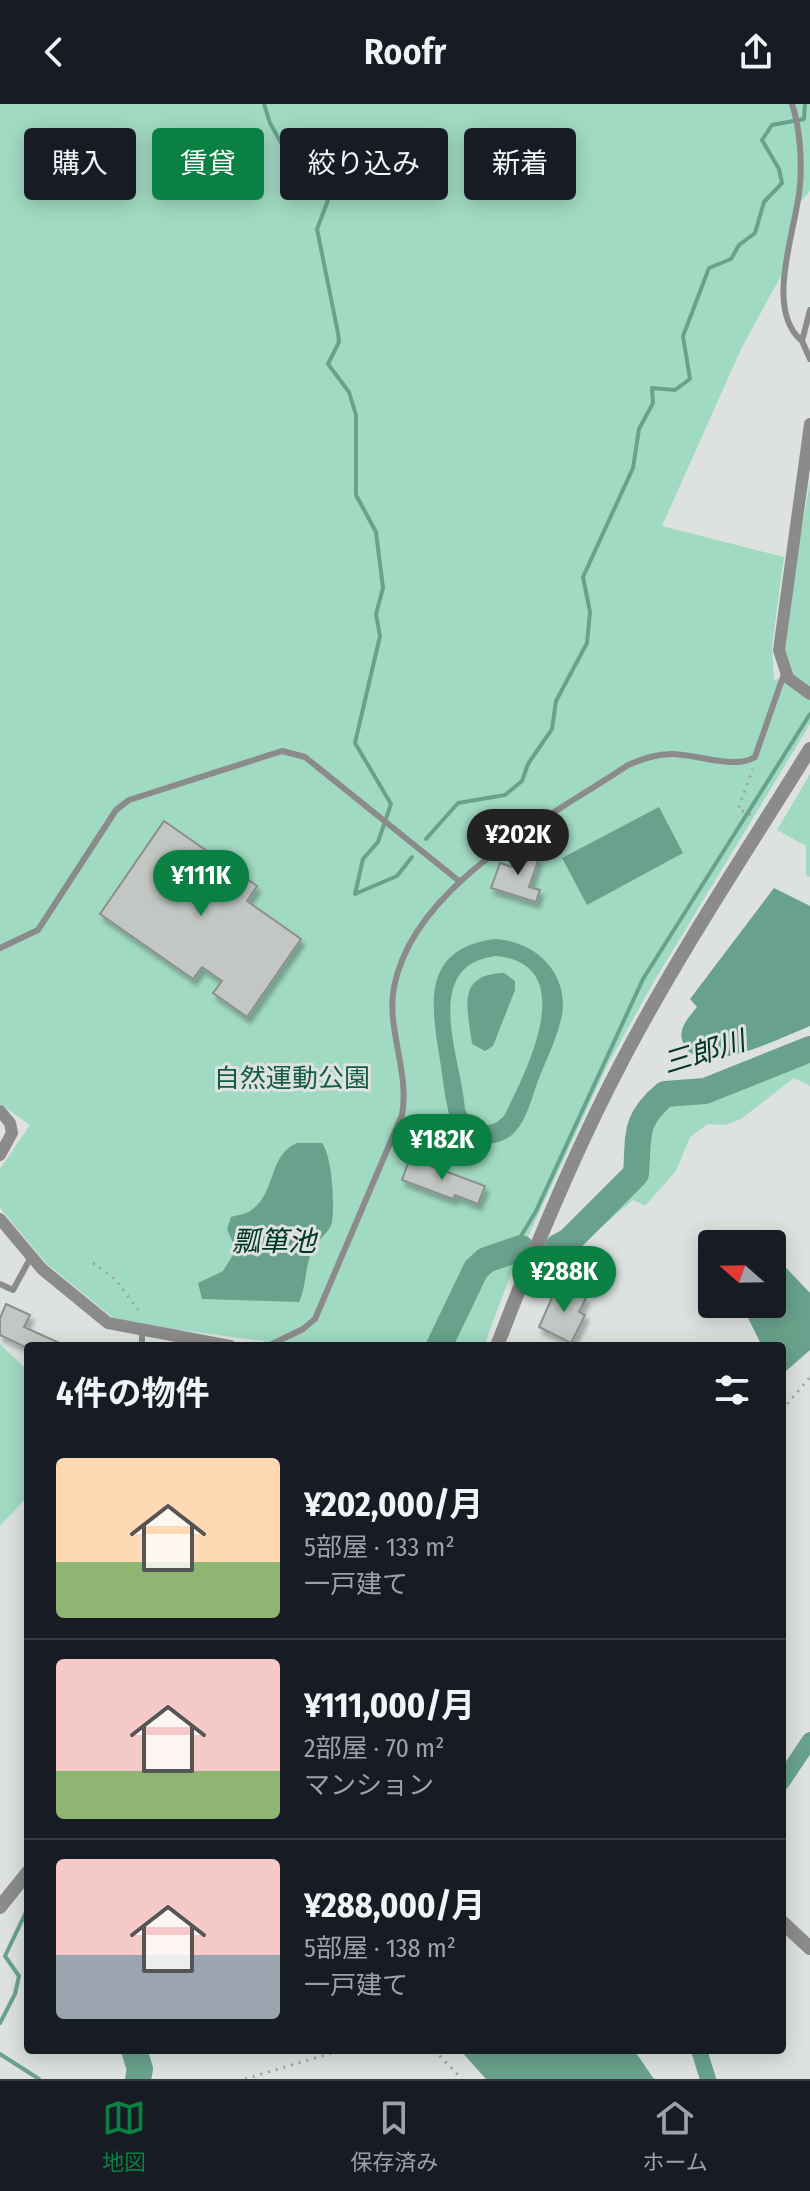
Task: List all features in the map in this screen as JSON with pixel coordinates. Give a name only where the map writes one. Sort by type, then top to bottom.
[{"type":"street","points":[[810,424],[780,640],[784,673],[810,694]]},
{"type":"street","points":[[499,1342],[574,1162],[620,1064],[722,889],[810,749]]},
{"type":"street","points":[[0,1111],[10,1123],[12,1133],[0,1155]]},
{"type":"street","points":[[0,1219],[31,1257],[108,1323],[205,1342]]},
{"type":"street","points":[[0,1907],[24,1877]]},
{"type":"street","points":[[786,1926],[810,1948]]},
{"type":"lane","points":[[792,104],[800,185],[782,291],[792,332],[802,341],[810,359]]},
{"type":"lane","points":[[802,341],[810,310]]},
{"type":"lane","points":[[276,1342],[303,1329],[315,1319],[393,1139],[405,1098],[392,1001],[394,985],[407,949],[421,924],[459,881],[628,765],[652,755],[672,754],[742,761],[752,759],[761,749],[784,673]]},
{"type":"lane","points":[[0,948],[38,930],[116,810],[129,800],[282,751],[305,757],[459,881]]},
{"type":"lane","points":[[0,1284],[13,1290],[31,1257]]},
{"type":"lane","points":[[142,1332],[142,1342]]},
{"type":"path","points":[[752,759],[754,766],[738,809],[752,816]]},
{"type":"path","points":[[93,1263],[115,1279],[144,1318],[142,1332]]},
{"type":"path","points":[[786,1405],[810,1377]]},
{"type":"path","points":[[245,2079],[329,2054]]},
{"type":"path","points":[[438,2054],[462,2079]]},
{"type":"green space","name":"自然運動公園","points":[[0,104],[810,104],[810,191],[795,208],[787,265],[742,347],[662,526],[784,557],[772,646],[774,680],[787,678],[783,634],[810,482],[810,724],[653,983],[607,1066],[512,1271],[485,1342],[264,1342],[133,1324],[112,1317],[47,1264],[0,1208],[0,1169],[30,1125],[0,1104]]},
{"type":"green space","points":[[810,774],[810,877],[806,875],[806,846],[777,830]]},
{"type":"green space","points":[[810,1044],[810,1086],[794,1078],[741,1119],[725,1125],[708,1124],[690,1137],[676,1171],[645,1206],[633,1200],[564,1259],[561,1240],[632,1171],[633,1130],[640,1113],[651,1099],[664,1091],[690,1089]]},
{"type":"green space","points":[[0,1344],[24,1367],[24,1500],[0,1526]]},
{"type":"water","points":[[659,807],[683,853],[587,905],[562,858]]},
{"type":"water","points":[[774,888],[810,906],[810,1026],[724,1057],[707,1058],[693,1054],[684,1045],[681,1034],[684,1024],[697,1007],[690,999]]},
{"type":"water","points":[[494,939],[522,945],[535,952],[554,972],[563,999],[558,1031],[526,1115],[513,1134],[505,1140],[488,1144],[471,1140],[451,1121],[434,1019],[436,983],[442,967],[454,954],[470,945]],"holes":[[[496,956],[522,963],[537,978],[542,999],[534,1048],[504,1116],[493,1124],[482,1125],[472,1120],[465,1109],[450,1018],[452,995],[458,977],[472,963]]]},
{"type":"water","points":[[504,973],[515,981],[515,990],[493,1046],[485,1051],[472,1044],[468,996],[478,980]]},
{"type":"water","name":"瓢箪池","points":[[297,1143],[322,1143],[330,1169],[333,1204],[331,1226],[311,1253],[299,1302],[202,1299],[198,1283],[223,1271],[236,1250],[227,1229],[231,1217],[248,1212],[259,1204],[281,1157]]},
{"type":"water","points":[[786,1268],[810,1293],[810,1350],[786,1371],[786,1342],[760,1342],[748,1318],[786,1318]]},
{"type":"water","points":[[464,2054],[637,2054],[654,2079],[486,2079]]},
{"type":"building","points":[[164,821],[257,886],[247,901],[301,939],[247,1017],[213,993],[222,981],[202,967],[193,979],[100,914]]},
{"type":"building","points":[[518,850],[539,858],[529,887],[540,890],[536,902],[491,888],[500,863],[512,867]]},
{"type":"building","points":[[410,1158],[485,1186],[478,1204],[455,1195],[453,1199],[402,1180]]},
{"type":"building","points":[[558,1284],[586,1298],[579,1312],[585,1315],[572,1342],[539,1327]]},
{"type":"building","points":[[6,1304],[30,1315],[24,1327],[57,1342],[24,1342],[23,1346],[0,1335],[0,1318]]},
{"type":"waterway","points":[[264,104],[270,123],[299,175],[332,190],[317,229],[339,342],[328,364],[349,392],[356,415],[356,495],[376,532],[383,588],[376,614],[380,636],[355,743],[391,804],[378,842],[363,859],[355,894]]},
{"type":"waterway","points":[[426,839],[458,803],[505,795],[522,781],[528,764],[552,729],[556,701],[587,643],[590,612],[583,577],[633,468],[639,429],[653,403],[652,388],[675,390],[690,379],[683,336],[709,268],[731,259],[739,245],[755,233],[764,202],[782,183],[779,169],[762,140],[772,125],[804,119],[805,104]]},
{"type":"waterway","points":[[512,1251],[536,1211],[643,979],[810,714]]},
{"type":"waterway","points":[[355,894],[397,876],[412,857]]},
{"type":"waterway","name":"三郎川","points":[[558,1247],[569,1241],[636,1174],[638,1139],[643,1121],[647,1112],[665,1094],[705,1091],[810,1049]]},
{"type":"waterway","name":"三郎川","points":[[441,1342],[476,1269],[486,1260],[521,1248]]},
{"type":"waterway","points":[[786,1776],[810,1740]]},
{"type":"waterway","points":[[0,2023],[15,1994],[19,1976],[5,1956],[24,1916]]},
{"type":"waterway","points":[[0,2054],[39,2079]]},
{"type":"waterway","name":"三郎川","points":[[135,2054],[140,2069],[138,2079]]},
{"type":"waterway","points":[[700,2054],[708,2079]]}]
